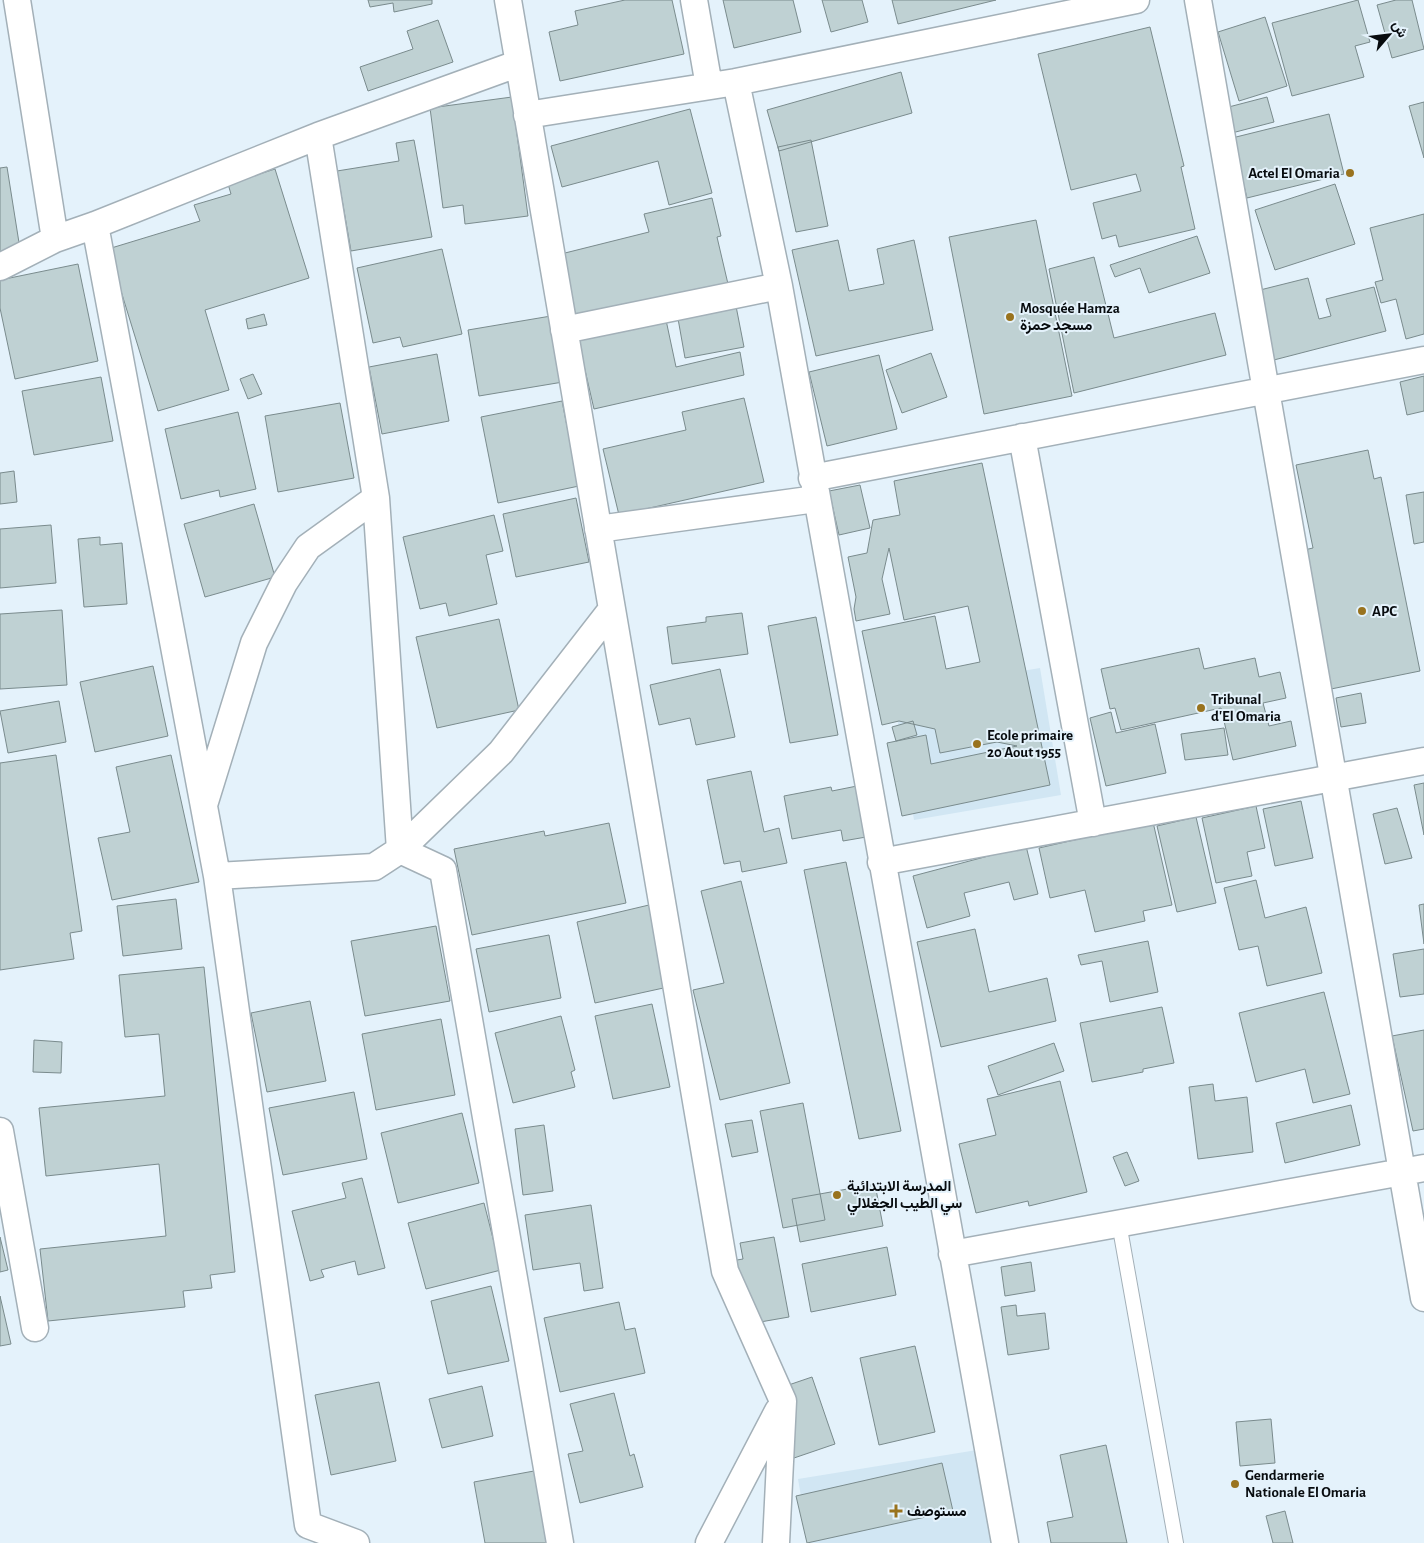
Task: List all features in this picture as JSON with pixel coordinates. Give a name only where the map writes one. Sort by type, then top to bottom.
[{"type":"street","points":[[17,0],[55,239]]},
{"type":"street","points":[[508,0],[726,1271],[782,1401],[776,1543]]},
{"type":"street","points":[[694,0],[709,86]]},
{"type":"street","points":[[1198,0],[1332,779],[1412,1170],[1424,1298]]},
{"type":"street","points":[[527,115],[736,82],[1120,2]]},
{"type":"street","points":[[0,267],[55,239],[95,225],[318,136],[518,64]]},
{"type":"street","points":[[736,82],[779,286],[1005,1543]]},
{"type":"street","points":[[318,136],[376,498],[400,850]]},
{"type":"street","points":[[95,225],[203,808],[218,876],[309,1534],[356,1543]]},
{"type":"street","points":[[564,330],[779,286]]},
{"type":"street","points":[[598,529],[814,488],[1022,437],[1424,360]]},
{"type":"street","points":[[1022,437],[1093,823]]},
{"type":"street","points":[[203,808],[254,643],[284,583],[308,547],[376,498]]},
{"type":"street","points":[[218,876],[374,867],[400,850],[502,752],[612,609]]},
{"type":"street","points":[[882,862],[1424,762]]},
{"type":"street","points":[[400,850],[443,870],[560,1543]]},
{"type":"street","points":[[0,1131],[35,1328]]},
{"type":"street","points":[[952,1254],[1412,1170]]},
{"type":"street","points":[[709,1543],[782,1401]]},
{"type":"lane","points":[[1119,1224],[1176,1543]]},
{"type":"shaded area","name":"Ecole primaire 20 Aout 1955","points":[[1040,668],[1061,795],[914,820],[893,693]]},
{"type":"shaded area","name":"مستوصف","points":[[977,1450],[994,1543],[809,1543],[798,1479]]},
{"type":"building","points":[[368,0],[432,0],[432,4],[394,12],[393,3],[370,7]]},
{"type":"building","points":[[625,0],[672,0],[684,54],[560,81],[549,32],[578,25],[575,11]]},
{"type":"building","points":[[723,0],[793,0],[801,32],[734,48]]},
{"type":"building","points":[[822,0],[862,0],[868,22],[831,32]]},
{"type":"building","points":[[892,0],[996,0],[898,24]]},
{"type":"building","points":[[1358,0],[1370,42],[1355,46],[1364,77],[1292,96],[1272,23]]},
{"type":"building","points":[[1396,0],[1412,0],[1424,49],[1392,58],[1377,5]]},
{"type":"building","points":[[1265,17],[1287,86],[1239,101],[1218,32]]},
{"type":"building","points":[[438,20],[453,62],[368,91],[360,67],[413,49],[407,31]]},
{"type":"building","points":[[1150,27],[1184,166],[1181,167],[1195,229],[1119,247],[1116,235],[1102,239],[1093,203],[1141,191],[1136,174],[1071,190],[1038,54]]},
{"type":"building","points":[[901,72],[912,113],[779,151],[767,110]]},
{"type":"building","points":[[512,97],[528,216],[465,224],[463,205],[443,208],[430,108]]},
{"type":"building","points":[[1267,97],[1274,122],[1228,134],[1221,109]]},
{"type":"building","points":[[1424,102],[1424,158],[1409,106]]},
{"type":"building","points":[[690,109],[712,193],[669,205],[658,161],[562,187],[551,146]]},
{"type":"building","points":[[1329,114],[1344,174],[1247,198],[1232,138]]},
{"type":"building","points":[[414,140],[432,237],[351,251],[337,171],[399,161],[396,143]]},
{"type":"building","points":[[811,140],[828,226],[796,232],[778,147]]},
{"type":"building","points":[[7,167],[20,249],[0,252],[0,168]]},
{"type":"building","points":[[275,169],[309,278],[205,310],[229,390],[158,411],[108,249],[200,221],[194,205],[231,194],[228,184]]},
{"type":"building","points":[[1335,184],[1355,244],[1275,270],[1255,210]]},
{"type":"building","points":[[712,198],[721,236],[717,237],[728,284],[577,321],[561,254],[649,232],[644,214]]},
{"type":"building","points":[[1424,214],[1424,334],[1406,339],[1396,299],[1381,303],[1375,282],[1383,280],[1370,228]]},
{"type":"building","name":"Mosquée Hamza مسجد حمزة","points":[[1036,220],[1072,396],[984,414],[949,237]]},
{"type":"building","points":[[1197,236],[1210,273],[1149,293],[1140,268],[1115,277],[1110,265]]},
{"type":"building","points":[[838,240],[849,291],[884,284],[877,249],[914,240],[933,330],[816,356],[792,250]]},
{"type":"building","points":[[442,249],[462,334],[403,347],[400,337],[373,343],[357,268]]},
{"type":"building","points":[[1094,257],[1114,338],[1215,313],[1226,355],[1074,393],[1049,269]]},
{"type":"building","points":[[78,264],[98,361],[15,379],[0,308],[0,280]]},
{"type":"building","points":[[1308,278],[1319,319],[1331,316],[1326,299],[1374,287],[1386,331],[1270,361],[1252,292]]},
{"type":"building","points":[[735,301],[744,347],[685,358],[677,313]]},
{"type":"building","points":[[264,314],[267,325],[248,329],[246,319]]},
{"type":"building","points":[[551,316],[563,382],[479,396],[468,330]]},
{"type":"building","points":[[666,320],[676,367],[740,352],[744,375],[594,409],[578,340]]},
{"type":"building","points":[[931,353],[947,397],[902,413],[886,370]]},
{"type":"building","points":[[437,354],[449,421],[382,434],[369,367]]},
{"type":"building","points":[[879,355],[897,429],[827,446],[809,372]]},
{"type":"building","points":[[253,374],[262,394],[248,399],[240,379]]},
{"type":"building","points":[[1424,376],[1424,411],[1407,415],[1400,382]]},
{"type":"building","points":[[101,377],[113,441],[34,455],[22,391]]},
{"type":"building","points":[[744,398],[764,482],[619,515],[603,449],[686,430],[682,412]]},
{"type":"building","points":[[562,401],[579,486],[498,503],[481,417]]},
{"type":"building","points":[[340,403],[354,478],[278,492],[265,416]]},
{"type":"building","points":[[238,412],[256,489],[220,497],[219,490],[181,499],[165,429]]},
{"type":"building","name":"APC","points":[[1368,450],[1374,479],[1381,477],[1420,671],[1331,689],[1304,550],[1313,548],[1296,465]]},
{"type":"building","points":[[982,463],[1050,785],[902,816],[887,743],[926,735],[931,764],[1017,746],[997,742],[940,753],[935,729],[899,721],[882,725],[862,631],[935,616],[946,669],[980,662],[968,606],[904,620],[889,548],[882,579],[890,614],[856,621],[854,609],[856,597],[848,557],[867,553],[873,520],[900,515],[894,481]]},
{"type":"building","points":[[14,471],[17,502],[0,504],[0,473]]},
{"type":"building","points":[[860,485],[870,528],[839,535],[829,491]]},
{"type":"building","points":[[1424,492],[1424,542],[1414,544],[1406,495]]},
{"type":"building","points":[[576,498],[589,562],[516,577],[503,514]]},
{"type":"building","points":[[254,504],[275,577],[205,597],[184,524]]},
{"type":"building","points":[[494,515],[503,551],[486,555],[497,604],[449,616],[446,603],[420,609],[403,537]]},
{"type":"building","points":[[51,525],[56,583],[0,588],[0,529]]},
{"type":"building","points":[[100,537],[100,545],[122,543],[127,604],[84,607],[78,539]]},
{"type":"building","points":[[62,610],[67,685],[0,689],[0,614]]},
{"type":"building","points":[[742,613],[748,654],[672,664],[667,627],[706,622],[706,617]]},
{"type":"building","points":[[816,617],[838,735],[790,743],[768,626]]},
{"type":"building","points":[[499,619],[519,710],[437,728],[416,637]]},
{"type":"building","points":[[1199,648],[1204,669],[1255,658],[1259,677],[1280,672],[1286,698],[1263,703],[1269,726],[1291,721],[1296,746],[1233,760],[1221,708],[1121,730],[1115,708],[1110,709],[1101,669]]},
{"type":"building","points":[[153,666],[168,736],[95,752],[80,682]]},
{"type":"building","points":[[720,669],[735,737],[696,745],[690,718],[659,725],[650,685]]},
{"type":"building","points":[[1361,693],[1366,723],[1341,727],[1336,698]]},
{"type":"building","points":[[59,701],[66,742],[8,753],[0,711]]},
{"type":"building","points":[[1111,712],[1116,733],[1155,724],[1166,773],[1106,786],[1090,718]]},
{"type":"building","points":[[913,721],[917,735],[896,741],[892,727]]},
{"type":"building","points":[[1224,728],[1228,755],[1185,760],[1181,734]]},
{"type":"building","points":[[56,755],[82,931],[70,933],[74,959],[0,970],[0,763]]},
{"type":"building","points":[[171,755],[199,882],[112,900],[98,838],[130,832],[116,767]]},
{"type":"building","points":[[751,771],[764,832],[779,828],[787,863],[742,872],[740,861],[724,864],[707,780]]},
{"type":"building","points":[[1424,783],[1424,835],[1414,785]]},
{"type":"building","points":[[862,785],[872,836],[843,841],[841,830],[792,839],[784,796],[831,787],[832,791]]},
{"type":"building","points":[[1301,801],[1313,858],[1275,866],[1263,809]]},
{"type":"building","points":[[1256,806],[1265,848],[1247,852],[1252,876],[1216,883],[1202,818]]},
{"type":"building","points":[[1397,808],[1412,858],[1385,864],[1373,814]]},
{"type":"building","points":[[1196,817],[1216,903],[1177,912],[1157,826]]},
{"type":"building","points":[[1153,822],[1172,905],[1143,911],[1145,921],[1095,932],[1085,890],[1050,898],[1039,848]]},
{"type":"building","points":[[609,823],[626,903],[472,935],[454,849],[544,831],[545,836]]},
{"type":"building","points":[[1026,846],[1038,894],[1014,900],[1009,882],[964,893],[970,916],[927,928],[913,876]]},
{"type":"building","points":[[846,862],[901,1131],[859,1139],[804,870]]},
{"type":"building","points":[[1256,880],[1265,918],[1306,907],[1322,973],[1267,986],[1258,946],[1239,950],[1224,888]]},
{"type":"building","points":[[741,881],[790,1083],[720,1100],[693,990],[724,983],[701,891]]},
{"type":"building","points":[[176,899],[182,949],[123,956],[117,906]]},
{"type":"building","points":[[1424,904],[1424,944],[1419,905]]},
{"type":"building","points":[[649,905],[668,987],[595,1003],[577,922]]},
{"type":"building","points":[[436,926],[450,1001],[365,1016],[351,941]]},
{"type":"building","points":[[975,929],[989,992],[1047,978],[1056,1021],[941,1047],[917,942]]},
{"type":"building","points":[[549,935],[561,998],[489,1012],[476,949]]},
{"type":"building","points":[[1148,941],[1158,992],[1110,1002],[1102,961],[1081,965],[1078,955]]},
{"type":"building","points":[[1424,949],[1424,994],[1400,997],[1393,954]]},
{"type":"building","points":[[204,967],[235,1272],[210,1275],[212,1288],[183,1291],[185,1307],[48,1321],[40,1249],[166,1236],[159,1164],[46,1176],[39,1108],[165,1096],[159,1034],[125,1037],[119,975]]},
{"type":"building","points":[[1324,992],[1350,1094],[1313,1103],[1305,1069],[1256,1082],[1239,1013]]},
{"type":"building","points":[[310,1001],[326,1081],[267,1092],[251,1013]]},
{"type":"building","points":[[652,1004],[670,1087],[613,1099],[595,1016]]},
{"type":"building","points":[[1162,1007],[1174,1063],[1143,1069],[1143,1072],[1092,1082],[1080,1023]]},
{"type":"building","points":[[561,1016],[575,1070],[571,1072],[575,1087],[513,1103],[495,1033]]},
{"type":"building","points":[[441,1019],[455,1095],[376,1110],[362,1034]]},
{"type":"building","points":[[1424,1030],[1424,1129],[1413,1131],[1392,1036]]},
{"type":"building","points":[[34,1040],[62,1042],[61,1073],[33,1072]]},
{"type":"building","points":[[1054,1043],[1064,1071],[998,1095],[988,1066]]},
{"type":"building","points":[[1060,1081],[1087,1192],[1029,1206],[1028,1201],[976,1213],[959,1144],[996,1135],[987,1099]]},
{"type":"building","points":[[1213,1084],[1215,1101],[1247,1097],[1253,1152],[1198,1159],[1189,1087]]},
{"type":"building","points":[[354,1092],[367,1159],[283,1175],[269,1108]]},
{"type":"building","points":[[803,1103],[825,1220],[783,1228],[760,1111]]},
{"type":"building","points":[[1351,1105],[1360,1145],[1285,1163],[1276,1123]]},
{"type":"building","points":[[462,1113],[479,1183],[398,1203],[381,1133]]},
{"type":"building","points":[[752,1120],[758,1152],[732,1157],[725,1124]]},
{"type":"building","points":[[544,1125],[553,1191],[523,1195],[515,1129]]},
{"type":"building","points":[[1127,1152],[1139,1181],[1125,1186],[1113,1157]]},
{"type":"building","points":[[362,1178],[385,1268],[358,1275],[355,1261],[321,1270],[324,1277],[310,1281],[292,1211],[346,1198],[342,1183]]},
{"type":"building","points":[[875,1184],[883,1226],[800,1242],[792,1199]]},
{"type":"building","points":[[484,1203],[501,1270],[426,1289],[408,1223]]},
{"type":"building","points":[[591,1205],[603,1288],[584,1291],[580,1263],[533,1270],[525,1215]]},
{"type":"building","points":[[0,1237],[8,1270],[0,1272]]},
{"type":"building","points":[[774,1237],[789,1317],[743,1325],[731,1261],[743,1259],[740,1243]]},
{"type":"building","points":[[887,1247],[896,1295],[811,1312],[802,1264]]},
{"type":"building","points":[[1031,1262],[1035,1291],[1005,1296],[1001,1267]]},
{"type":"building","points":[[491,1286],[509,1361],[448,1374],[431,1301]]},
{"type":"building","points":[[0,1296],[11,1344],[0,1346]]},
{"type":"building","points":[[619,1302],[625,1330],[635,1328],[645,1373],[560,1392],[544,1318]]},
{"type":"building","points":[[1016,1305],[1017,1316],[1045,1313],[1049,1349],[1008,1355],[1001,1307]]},
{"type":"building","points":[[915,1346],[935,1432],[879,1445],[860,1358]]},
{"type":"building","points":[[812,1377],[835,1444],[794,1458],[771,1391]]},
{"type":"building","points":[[379,1382],[396,1461],[331,1475],[315,1395]]},
{"type":"building","points":[[482,1386],[493,1436],[442,1448],[429,1399]]},
{"type":"building","points":[[614,1393],[630,1456],[634,1454],[643,1487],[580,1503],[568,1454],[583,1451],[570,1404]]},
{"type":"building","points":[[1271,1419],[1275,1463],[1240,1466],[1236,1422]]},
{"type":"building","points":[[1106,1445],[1127,1543],[1051,1543],[1047,1522],[1073,1517],[1060,1455]]},
{"type":"building","points":[[942,1463],[953,1511],[807,1543],[796,1496]]},
{"type":"building","points":[[534,1471],[548,1543],[485,1543],[474,1482]]},
{"type":"building","points":[[1285,1511],[1293,1543],[1273,1543],[1266,1516]]},
{"type":"place","name":"Actel El Omaria","points":[[1350,173]]},
{"type":"place","name":"Mosquée Hamza مسجد حمزة","points":[[1010,317]]},
{"type":"place","name":"APC","points":[[1362,611]]},
{"type":"place","name":"Tribunal d'El Omaria","points":[[1201,708]]},
{"type":"place","name":"Ecole primaire 20 Aout 1955","points":[[977,744]]},
{"type":"place","name":"المدرسة الابتدائية سي الطيب الجغلالي","points":[[837,1195]]},
{"type":"place","name":"Gendarmerie Nationale El Omaria","points":[[1235,1484]]},
{"type":"place","name":"مستوصف","points":[[896,1511]]}]
